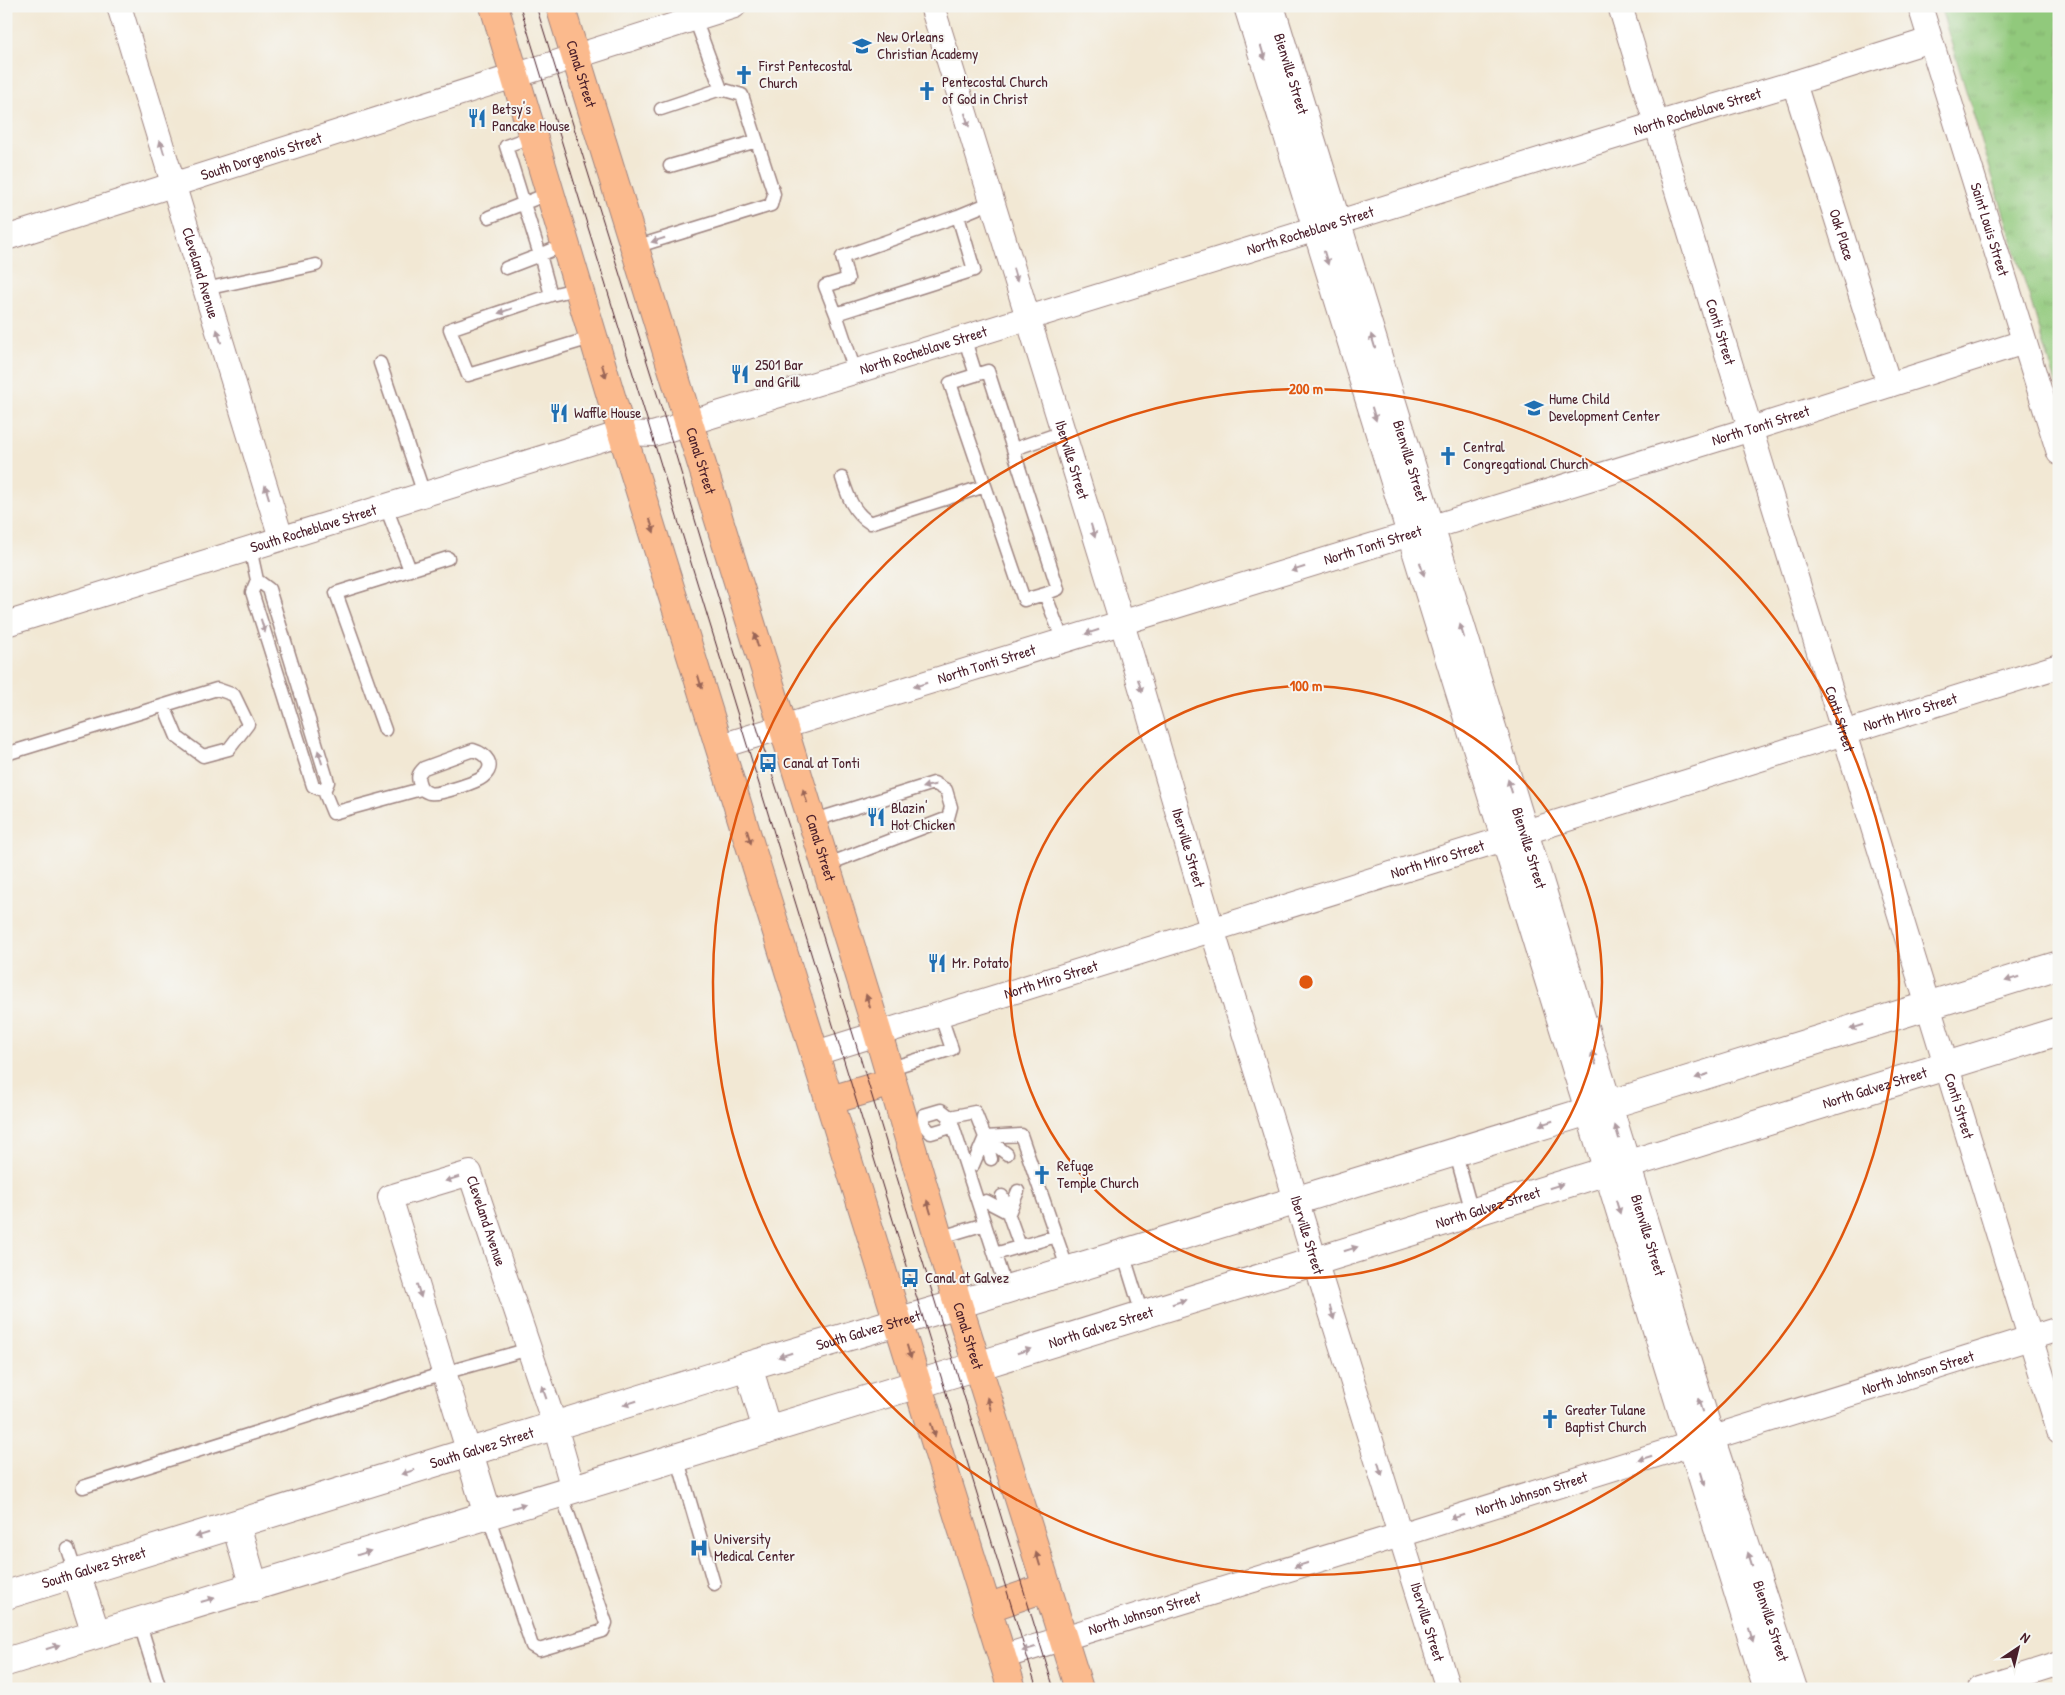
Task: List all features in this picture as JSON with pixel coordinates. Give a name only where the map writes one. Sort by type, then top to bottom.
[{"type":"main road","points":[[494,6],[622,433],[816,1052],[1012,1689]]},
{"type":"main road","name":"Canal Street","points":[[560,6],[890,1075],[915,1127],[938,1238],[1079,1689]]},
{"type":"main road","points":[[830,1100],[890,1075]]},
{"type":"main road","points":[[987,1608],[1047,1587]]},
{"type":"street","name":"Cleveland Avenue","points":[[119,6],[281,538]]},
{"type":"street","name":"South Dorgenois Street","points":[[6,238],[734,6]]},
{"type":"street","name":"Iberville Street","points":[[932,6],[1122,623],[1212,929],[1448,1689]]},
{"type":"street","name":"Bienville Street","points":[[1248,6],[1327,226]]},
{"type":"street","name":"Bienville Street","points":[[1270,6],[1327,226],[1701,1440],[1768,1689]]},
{"type":"street","name":"Conti Street","points":[[1620,6],[2059,1431]]},
{"type":"street","name":"Saint Louis Street","points":[[1920,6],[2059,453]]},
{"type":"street","name":"North Rocheblave Street","points":[[622,433],[652,434],[1930,40]]},
{"type":"street","name":"Oak Place","points":[[1794,83],[1889,386]]},
{"type":"street","name":"North Tonti Street","points":[[720,746],[1751,430],[2024,342]]},
{"type":"street","name":"South Rocheblave Street","points":[[6,624],[622,433]]},
{"type":"street","name":"North Miro Street","points":[[816,1052],[2059,666]]},
{"type":"street","points":[[958,1304],[2059,965]]},
{"type":"street","name":"North Galvez Street","points":[[918,1383],[2059,1031]]},
{"type":"street","name":"Cleveland Avenue","points":[[469,1453],[390,1197],[470,1173],[555,1426],[567,1491]]},
{"type":"street","name":"South Galvez Street","points":[[6,1595],[72,1561],[236,1525],[748,1366],[958,1304]]},
{"type":"street","name":"North Johnson Street","points":[[1002,1657],[2059,1329]]},
{"type":"street","points":[[748,1366],[767,1430]]},
{"type":"street","points":[[6,1662],[918,1383]]},
{"type":"street","name":"Bienville Street","points":[[1701,1440],[1793,1689]]},
{"type":"street","points":[[469,1453],[488,1515]]},
{"type":"street","points":[[236,1525],[254,1587]]},
{"type":"street","points":[[72,1561],[96,1634]]},
{"type":"street","points":[[1980,1689],[2059,1664]]},
{"type":"lane","points":[[694,19],[722,89]]},
{"type":"lane","points":[[661,109],[722,89],[742,95],[774,194],[771,205]]},
{"type":"lane","points":[[533,136],[506,146],[551,295]]},
{"type":"lane","points":[[670,166],[757,141]]},
{"type":"lane","points":[[489,216],[550,193]]},
{"type":"lane","points":[[855,371],[825,286],[848,279],[842,257],[992,202]]},
{"type":"lane","points":[[748,205],[754,203],[771,205]]},
{"type":"lane","points":[[635,247],[771,205]]},
{"type":"lane","points":[[690,230],[704,218],[717,214]]},
{"type":"lane","points":[[836,314],[974,270],[958,216]]},
{"type":"lane","points":[[506,268],[566,244]]},
{"type":"lane","points":[[205,289],[316,265]]},
{"type":"lane","points":[[580,288],[551,295],[450,329],[468,375],[594,337]]},
{"type":"lane","points":[[964,337],[976,375]]},
{"type":"lane","points":[[380,363],[424,494]]},
{"type":"lane","points":[[988,371],[1014,449],[1058,589],[1024,600],[950,383],[988,371]]},
{"type":"lane","points":[[1014,449],[1063,432]]},
{"type":"lane","points":[[842,478],[850,503],[863,519],[870,523],[985,486]]},
{"type":"lane","points":[[386,507],[410,570]]},
{"type":"lane","points":[[250,548],[257,580],[252,592],[313,786],[324,791],[333,814],[422,788]]},
{"type":"lane","points":[[385,730],[336,593],[448,558]]},
{"type":"lane","points":[[1045,594],[1063,641]]},
{"type":"lane","points":[[6,754],[216,689],[234,695],[248,724],[229,749],[203,756],[177,737],[164,706]]},
{"type":"lane","points":[[472,750],[486,756],[490,762],[490,769],[482,778],[436,794],[428,793],[422,788],[418,778],[419,773],[424,768],[472,750]]},
{"type":"lane","points":[[812,821],[934,783],[946,790],[951,807],[948,818],[826,865]]},
{"type":"lane","points":[[890,1075],[952,1049],[940,1014]]},
{"type":"lane","points":[[950,1117],[975,1112],[991,1159]]},
{"type":"lane","points":[[915,1127],[931,1134],[948,1128],[950,1117]]},
{"type":"lane","points":[[950,1117],[1006,1289]]},
{"type":"lane","points":[[985,1137],[1021,1135],[1068,1270]]},
{"type":"lane","points":[[985,1137],[1008,1154]]},
{"type":"lane","points":[[973,1165],[985,1137]]},
{"type":"lane","points":[[1455,1151],[1472,1212]]},
{"type":"lane","points":[[1009,1213],[1018,1191]]},
{"type":"lane","points":[[1002,1196],[1020,1246]]},
{"type":"lane","points":[[986,1201],[1009,1213]]},
{"type":"lane","points":[[938,1238],[985,1224]]},
{"type":"lane","points":[[995,1254],[1056,1236]]},
{"type":"lane","points":[[1123,1253],[1142,1314]]},
{"type":"lane","points":[[83,1486],[444,1373],[529,1349]]},
{"type":"lane","points":[[677,1457],[714,1584]]},
{"type":"lane","points":[[488,1515],[532,1646],[539,1650],[603,1631],[606,1623],[567,1491]]},
{"type":"lane","points":[[139,1621],[160,1689]]},
{"type":"green space","points":[[1940,6],[2059,6],[2059,393]]},
{"type":"tram line","points":[[520,6],[1037,1689]]},
{"type":"tram line","points":[[536,6],[668,429],[759,734],[794,842],[1054,1689]]},
{"type":"place","name":"New Orleans Christian Academy","points":[[862,46]]},
{"type":"place","name":"First Pentecostal Church","points":[[744,75]]},
{"type":"place","name":"Pentecostal Church of God in Christ","points":[[927,91]]},
{"type":"place","name":"Betsy's Pancake House","points":[[477,118]]},
{"type":"place","name":"2501 Bar and Grill","points":[[740,374]]},
{"type":"place","name":"Hume Child Development Center","points":[[1534,408]]},
{"type":"place","name":"Waffle House","points":[[559,413]]},
{"type":"place","name":"Central Congregational Church","points":[[1448,456]]},
{"type":"place","name":"Canal at Tonti","points":[[768,763]]},
{"type":"place","name":"Blazin' Hot Chicken","points":[[876,817]]},
{"type":"place","name":"Mr. Potato","points":[[937,963]]},
{"type":"place","name":"Refuge Temple Church","points":[[1042,1175]]},
{"type":"place","name":"Canal at Galvez","points":[[910,1278]]},
{"type":"place","name":"Greater Tulane Baptist Church","points":[[1550,1419]]},
{"type":"place","name":"University Medical Center","points":[[699,1548]]}]
